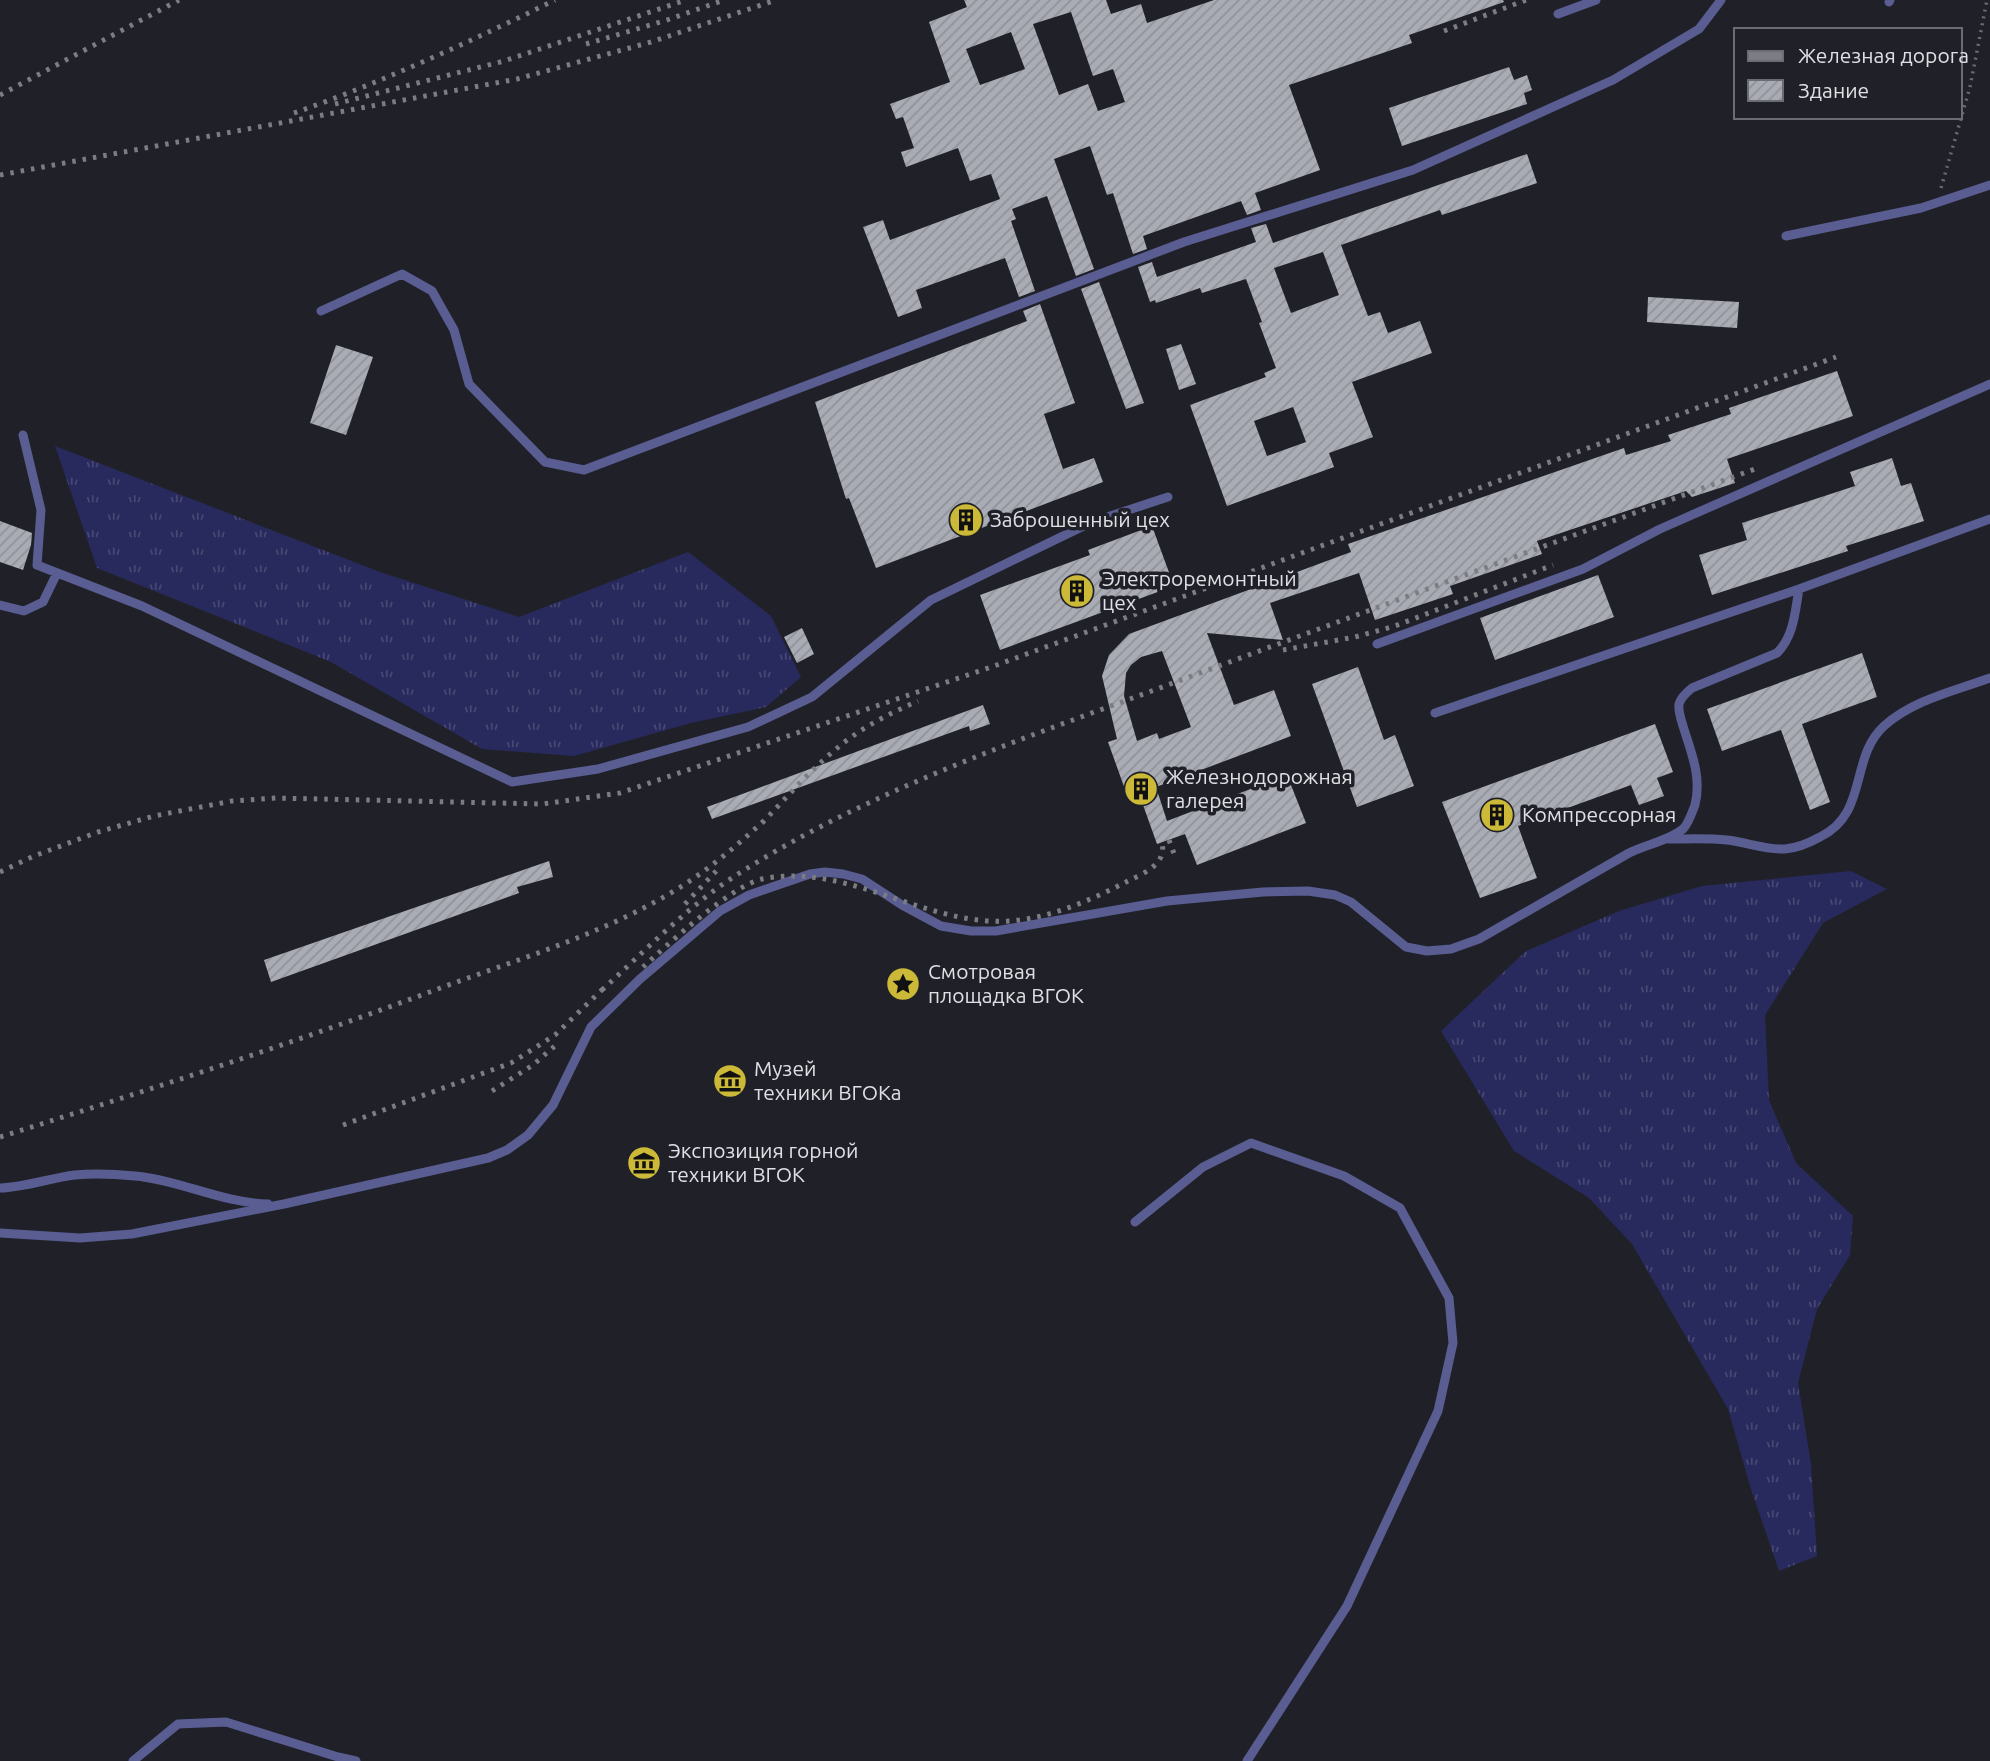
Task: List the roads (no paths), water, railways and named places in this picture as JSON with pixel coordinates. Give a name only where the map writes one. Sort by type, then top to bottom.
[{"type":"lane","points":[[1558,14],[1596,0]]},
{"type":"lane","points":[[321,311],[402,274],[432,291],[454,330],[469,384],[545,462],[584,470],[1184,242],[1413,170],[1613,80],[1699,29],[1721,0]]},
{"type":"lane","points":[[1786,236],[1862,221],[1990,185]]},
{"type":"lane","points":[[1377,644],[1583,569],[1661,530],[1990,384]]},
{"type":"lane","points":[[23,435],[41,510],[37,565],[142,606],[512,782],[598,769],[748,727],[812,697],[931,600],[1092,522],[1168,497]]},
{"type":"lane","points":[[1435,713],[1799,589],[1990,519]]},
{"type":"lane","points":[[0,605],[24,611],[43,601],[57,573]]},
{"type":"lane","points":[[1669,839],[1685,827],[1698,794],[1698,775],[1680,716],[1679,704],[1684,694],[1692,688],[1777,653],[1790,634],[1799,589]]},
{"type":"lane","points":[[0,1233],[55,1238],[106,1238],[174,1227],[488,1158],[507,1150],[528,1135],[553,1105],[591,1027],[640,979],[720,911],[736,901],[788,880],[825,872],[862,879],[941,926],[971,932],[996,931],[1167,901],[1308,891],[1335,895],[1351,902],[1406,947],[1427,951],[1451,949],[1479,939],[1653,842],[1669,839],[1728,841],[1784,849],[1828,834],[1842,821],[1852,805],[1870,743],[1884,726],[1913,706],[1990,678]]},
{"type":"lane","points":[[1135,1222],[1203,1167],[1251,1143],[1344,1176],[1401,1208],[1449,1298],[1453,1343],[1438,1411],[1347,1606],[1247,1761]]},
{"type":"lane","points":[[0,1188],[75,1175],[107,1174],[173,1182],[251,1203],[284,1204]]},
{"type":"lane","points":[[134,1761],[178,1724],[226,1721],[338,1758],[356,1761]]},
{"type":"railway","points":[[0,95],[179,0]]},
{"type":"railway","points":[[294,113],[426,61],[555,0]]},
{"type":"railway","points":[[335,104],[504,61],[686,0]]},
{"type":"railway","points":[[586,44],[724,0]]},
{"type":"railway","points":[[0,175],[517,79],[651,42],[776,0]]},
{"type":"railway","points":[[1444,31],[1526,0]]},
{"type":"railway","points":[[0,872],[98,832],[154,816],[232,801],[276,798],[542,804],[620,793],[994,666],[1836,357]]},
{"type":"railway","points":[[602,990],[685,914],[738,874],[788,844],[893,792],[1056,726],[1755,469]]},
{"type":"railway","points":[[1283,650],[1355,637],[1395,626],[1553,565]]},
{"type":"railway","points":[[762,823],[841,745],[878,720],[918,701]]},
{"type":"railway","points":[[0,1137],[278,1046],[587,934],[642,909],[682,886],[721,858],[769,816]]},
{"type":"railway","points":[[1169,840],[1176,859]]},
{"type":"railway","points":[[643,967],[717,904],[734,892],[762,879],[791,876],[820,878],[961,917],[1008,921],[1043,916],[1139,876],[1157,863],[1163,851],[1162,843]]},
{"type":"railway","points":[[685,904],[719,868]]},
{"type":"railway","points":[[343,1125],[511,1063],[555,1035],[607,985]]},
{"type":"railway","points":[[492,1091],[533,1065],[557,1044]]},
{"type":"place","name":"Заброшенный цех","points":[[966,520]]},
{"type":"place","name":"Электроремонтный цех","points":[[1077,591]]},
{"type":"place","name":"Железнодорожная галерея","points":[[1141,789]]},
{"type":"place","name":"Компрессорная","points":[[1497,815]]},
{"type":"place","name":"Смотровая площадка ВГОК","points":[[903,984]]},
{"type":"place","name":"Музей техники ВГОКа","points":[[730,1081]]},
{"type":"place","name":"Экспозиция горной техники ВГОК","points":[[644,1163]]}]
